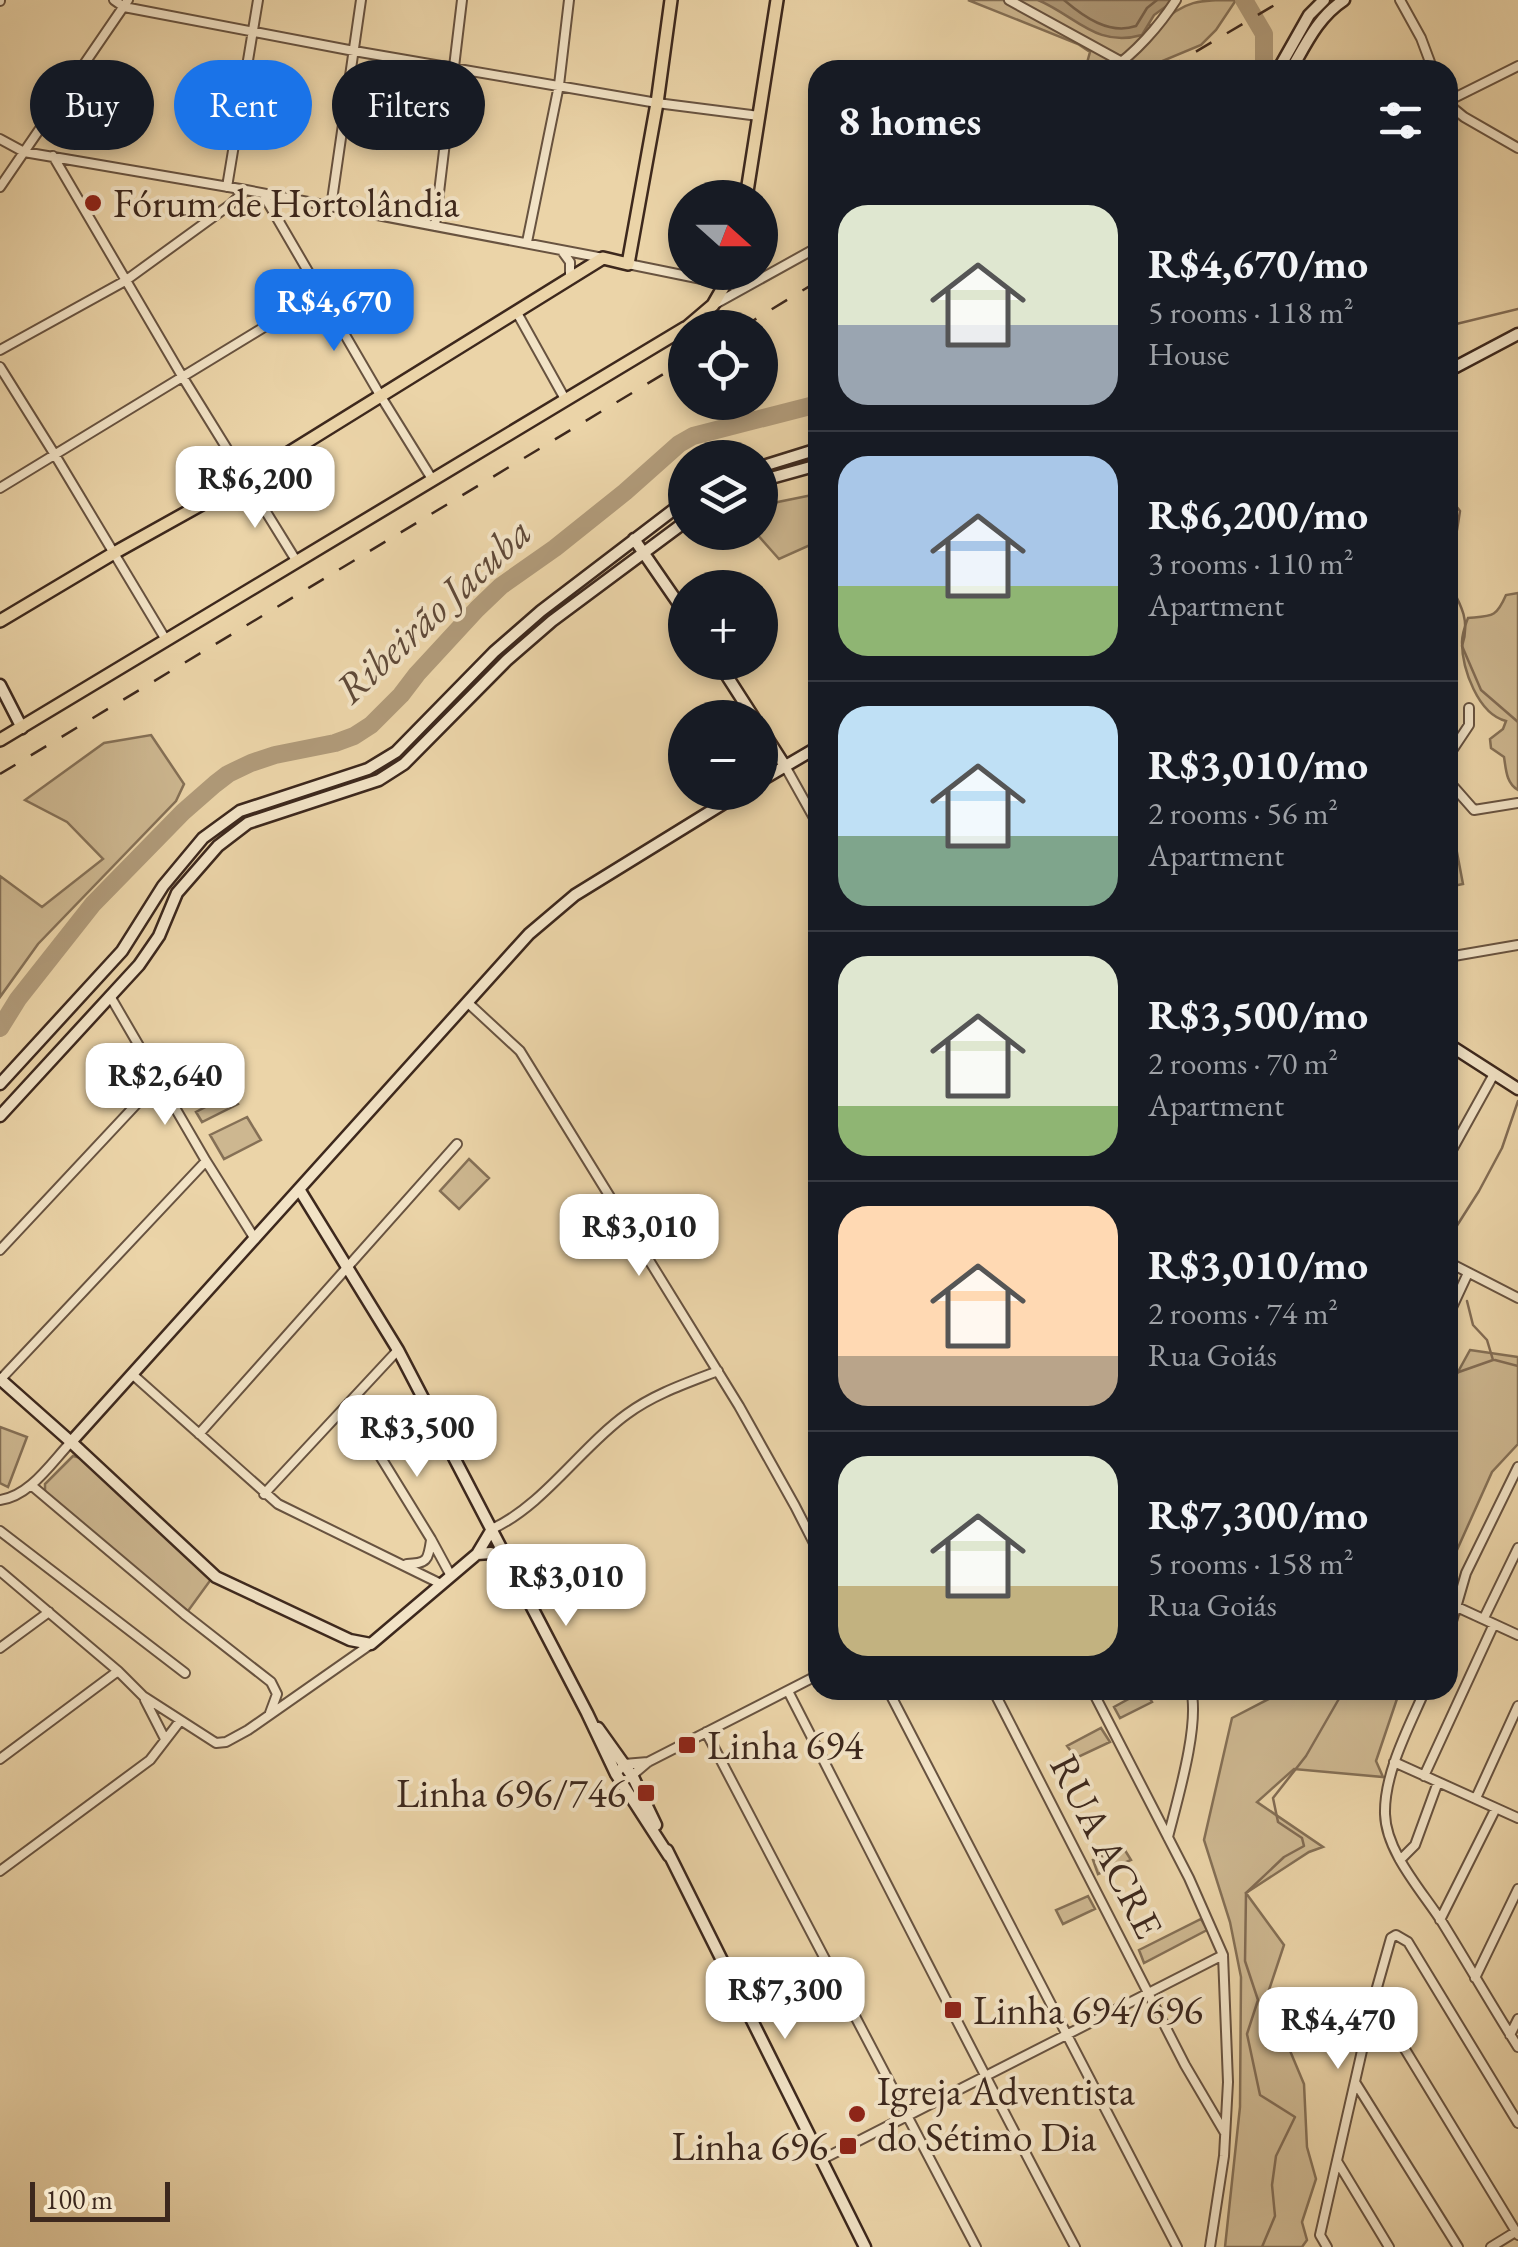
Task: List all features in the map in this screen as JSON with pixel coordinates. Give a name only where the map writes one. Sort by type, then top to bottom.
[{"type":"main road","points":[[0,621],[245,480],[602,258],[628,264],[671,0]]},
{"type":"main road","points":[[749,180],[777,0]]},
{"type":"main road","points":[[707,310],[722,290]]},
{"type":"main road","points":[[0,740],[668,339]]},
{"type":"street","points":[[114,0],[252,33],[411,60]]},
{"type":"street","points":[[227,187],[258,0]]},
{"type":"street","points":[[331,207],[361,0]]},
{"type":"street","points":[[456,60],[462,0]]},
{"type":"street","points":[[527,242],[559,85],[570,0]]},
{"type":"street","points":[[1009,0],[1118,60]]},
{"type":"street","points":[[1124,60],[1176,0]]},
{"type":"street","points":[[1284,60],[1309,15],[1324,0]]},
{"type":"street","points":[[1297,60],[1317,24],[1344,0]]},
{"type":"street","points":[[1400,0],[1429,60]]},
{"type":"street","points":[[0,187],[126,3]]},
{"type":"street","points":[[1458,97],[1518,66]]},
{"type":"street","points":[[485,72],[657,103],[758,116]]},
{"type":"street","points":[[1458,111],[1518,148]]},
{"type":"street","points":[[0,139],[24,152],[602,258]]},
{"type":"street","points":[[435,226],[445,150]]},
{"type":"street","points":[[53,156],[296,562]]},
{"type":"street","points":[[0,350],[125,281],[246,190]]},
{"type":"street","points":[[264,194],[432,479]]},
{"type":"street","points":[[558,248],[570,262],[570,278]]},
{"type":"street","points":[[778,269],[808,253]]},
{"type":"street","points":[[628,264],[668,270]]},
{"type":"street","points":[[713,305],[740,290]]},
{"type":"street","points":[[0,488],[320,294]]},
{"type":"street","points":[[516,311],[566,399]]},
{"type":"street","points":[[1458,366],[1518,334]]},
{"type":"street","points":[[0,367],[166,640]]},
{"type":"street","points":[[778,462],[808,451]]},
{"type":"street","points":[[778,476],[808,468]]},
{"type":"street","points":[[0,1084],[122,951],[163,886],[203,838],[240,811],[368,769],[396,752],[494,652],[668,514]]},
{"type":"street","points":[[0,1116],[139,965],[159,936],[177,893],[218,846],[248,823],[379,780],[404,764],[507,660],[552,621],[668,536]]},
{"type":"street","points":[[634,539],[668,588]]},
{"type":"street","points":[[0,685],[22,728]]},
{"type":"street","points":[[1458,742],[1469,725],[1468,708]]},
{"type":"street","points":[[778,770],[808,753]]},
{"type":"street","points":[[778,755],[808,807]]},
{"type":"street","points":[[1458,794],[1474,810],[1518,802]]},
{"type":"street","points":[[0,1500],[9,1499],[31,1485],[529,934],[574,895],[713,810]]},
{"type":"street","points":[[1458,954],[1518,945]]},
{"type":"street","points":[[105,970],[120,985]]},
{"type":"street","points":[[85,991],[100,1007]]},
{"type":"street","points":[[110,996],[255,1239]]},
{"type":"street","points":[[467,1002],[520,1051],[718,1371],[808,1531]]},
{"type":"street","points":[[1458,1051],[1518,1088]]},
{"type":"street","points":[[1458,1140],[1494,1074]]},
{"type":"street","points":[[0,1250],[159,1080]]},
{"type":"street","points":[[199,1434],[457,1144]]},
{"type":"street","points":[[206,1160],[0,1380],[216,1578],[350,1640],[372,1644]]},
{"type":"street","points":[[299,1189],[398,1350],[616,1775],[669,1856]]},
{"type":"street","points":[[1458,1268],[1518,1298]]},
{"type":"street","points":[[1458,1295],[1468,1274]]},
{"type":"street","points":[[264,1494],[398,1350]]},
{"type":"street","points":[[0,1571],[118,1670],[143,1696],[216,1743],[226,1742],[372,1644],[477,1554],[492,1529],[525,1508],[624,1415],[671,1389],[718,1371]]},
{"type":"street","points":[[132,1374],[278,1504],[402,1564],[446,1580]]},
{"type":"street","points":[[348,1404],[431,1539],[446,1580]]},
{"type":"street","points":[[56,1428],[85,1427]]},
{"type":"street","points":[[1458,1602],[1466,1572],[1518,1467]]},
{"type":"street","points":[[31,1485],[271,1682],[277,1694],[268,1717]]},
{"type":"street","points":[[0,1531],[186,1673]]},
{"type":"street","points":[[402,1564],[427,1559],[431,1539]]},
{"type":"street","points":[[1484,1618],[1518,1548]]},
{"type":"street","points":[[477,1554],[491,1553],[509,1562]]},
{"type":"street","points":[[1458,1606],[1518,1635]]},
{"type":"street","points":[[0,1648],[49,1612]]},
{"type":"street","points":[[1424,1776],[1494,1624]]},
{"type":"street","points":[[0,1760],[118,1670]]},
{"type":"street","points":[[616,1775],[633,1777],[648,1762],[808,1680]]},
{"type":"street","points":[[788,1691],[1075,2247]]},
{"type":"street","points":[[143,1696],[165,1739]]},
{"type":"street","points":[[893,1700],[1177,2247]]},
{"type":"street","name":"RUA ACRE","points":[[998,1700],[1185,2065],[1226,2136]]},
{"type":"street","points":[[1097,1700],[1223,1955],[1226,2136],[1210,2247]]},
{"type":"street","points":[[1168,1838],[1193,1719],[1192,1700]]},
{"type":"street","points":[[1421,1700],[1394,1762],[1385,1816],[1400,1860],[1518,2047]]},
{"type":"street","points":[[1476,1798],[1518,1706]]},
{"type":"street","points":[[587,1713],[633,1777],[865,2247]]},
{"type":"street","points":[[0,1871],[150,1760],[180,1722]]},
{"type":"street","points":[[706,1732],[976,2247]]},
{"type":"street","points":[[616,1775],[624,1764],[648,1762]]},
{"type":"street","points":[[1394,1762],[1518,1818]]},
{"type":"street","points":[[1400,1860],[1420,1834],[1438,1782]]},
{"type":"street","points":[[1440,1920],[1496,1808]]},
{"type":"street","points":[[1476,1978],[1518,1889]]},
{"type":"street","points":[[1327,2247],[1320,2235],[1390,1938],[1396,1935],[1408,1942],[1518,2123]]},
{"type":"street","points":[[821,2160],[1223,1955]]},
{"type":"street","points":[[1374,1998],[1517,2232],[1491,2247]]},
{"type":"street","points":[[1510,2035],[1518,2018]]},
{"type":"street","points":[[1355,2082],[1458,2247]]},
{"type":"street","points":[[1336,2160],[1389,2247]]},
{"type":"shaded area","points":[[968,0],[1078,0],[1143,25],[1158,25],[1193,3],[1236,0],[1201,45],[1165,60],[1088,60],[1090,52]]},
{"type":"shaded area","points":[[808,496],[808,546],[779,559],[771,550],[778,550],[778,502]]},
{"type":"shaded area","points":[[1518,593],[1518,790],[1509,780],[1504,757],[1491,748],[1490,739],[1503,729],[1506,721],[1487,710],[1480,700],[1465,665],[1462,642],[1468,618],[1492,614],[1506,595]]},
{"type":"shaded area","points":[[151,735],[184,784],[176,801],[38,944],[0,997],[0,876],[42,907],[103,859],[67,822],[25,800],[104,743]]},
{"type":"shaded area","points":[[1458,858],[1463,884],[1458,885]]},
{"type":"shaded area","points":[[232,1093],[238,1104],[202,1122],[196,1112]]},
{"type":"shaded area","points":[[247,1117],[261,1140],[224,1159],[210,1135]]},
{"type":"shaded area","points":[[469,1159],[489,1178],[459,1209],[440,1191]]},
{"type":"shaded area","points":[[1470,1350],[1518,1357],[1518,1444],[1492,1472],[1458,1548],[1458,1372]]},
{"type":"shaded area","points":[[0,1427],[27,1437],[8,1487],[0,1483]]},
{"type":"shaded area","points":[[73,1456],[81,1458],[212,1578],[188,1611],[45,1494],[45,1484]]},
{"type":"shaded area","points":[[1127,1700],[1152,1702],[1120,1718],[1114,1707]]},
{"type":"shaded area","points":[[1267,1700],[1397,1700],[1376,1761],[1383,1777],[1294,1769],[1257,1802],[1323,1847],[1246,1893],[1284,1945],[1267,1996],[1304,2084],[1307,2147],[1316,2179],[1302,2222],[1307,2240],[1302,2247],[1225,2247],[1240,2107],[1241,1977],[1230,1922],[1204,1840],[1232,1718]]},
{"type":"shaded area","points":[[1101,1728],[1110,1742],[1076,1758],[1067,1746]]},
{"type":"shaded area","points":[[1123,1847],[1131,1860],[1098,1874],[1093,1860]]},
{"type":"shaded area","points":[[1088,1896],[1095,1909],[1063,1924],[1056,1910]]},
{"type":"shaded area","points":[[1201,1919],[1207,1930],[1144,1963],[1139,1950]]},
{"type":"water","points":[[1038,0],[1175,0],[1154,15],[1142,35],[1126,38],[1099,34]]},
{"type":"waterway","name":"Ribeirão Jacuba","points":[[1244,0],[1264,34],[1264,60]]},
{"type":"waterway","points":[[1458,324],[1518,309]]},
{"type":"waterway","name":"Ribeirão Jacuba","points":[[0,1028],[93,904],[183,812],[228,774],[275,755],[335,743],[371,725],[501,586],[555,548],[679,444],[693,436],[808,407]]},
{"type":"waterway","points":[[1458,508],[1458,524]]},
{"type":"waterway","points":[[1458,600],[1465,620],[1462,646],[1481,690],[1518,722]]},
{"type":"waterway","points":[[1458,1224],[1502,1148],[1518,1101]]},
{"type":"waterway","points":[[1458,1372],[1493,1360],[1487,1340],[1473,1325],[1467,1301]]},
{"type":"waterway","points":[[1495,1360],[1518,1366]]},
{"type":"waterway","points":[[1262,2247],[1275,2216],[1272,2185],[1276,2156],[1295,2117],[1260,2095],[1247,2034],[1258,2000],[1245,1961],[1246,1893],[1284,1857],[1304,1846],[1302,1838],[1278,1822],[1273,1798],[1306,1756],[1338,1700]]},
{"type":"railway","points":[[1182,60],[1283,0]]},
{"type":"railway","points":[[770,310],[808,287]]},
{"type":"railway","points":[[0,774],[668,371]]},
{"type":"place","name":"Fórum de Hortolândia","points":[[93,203]]},
{"type":"place","name":"Linha 694","points":[[687,1745]]},
{"type":"place","name":"Linha 696/746","points":[[646,1793]]},
{"type":"place","name":"Linha 694/696","points":[[953,2010]]},
{"type":"place","name":"Igreja Adventista do Sétimo Dia","points":[[857,2114]]},
{"type":"place","name":"Linha 696","points":[[848,2146]]}]
